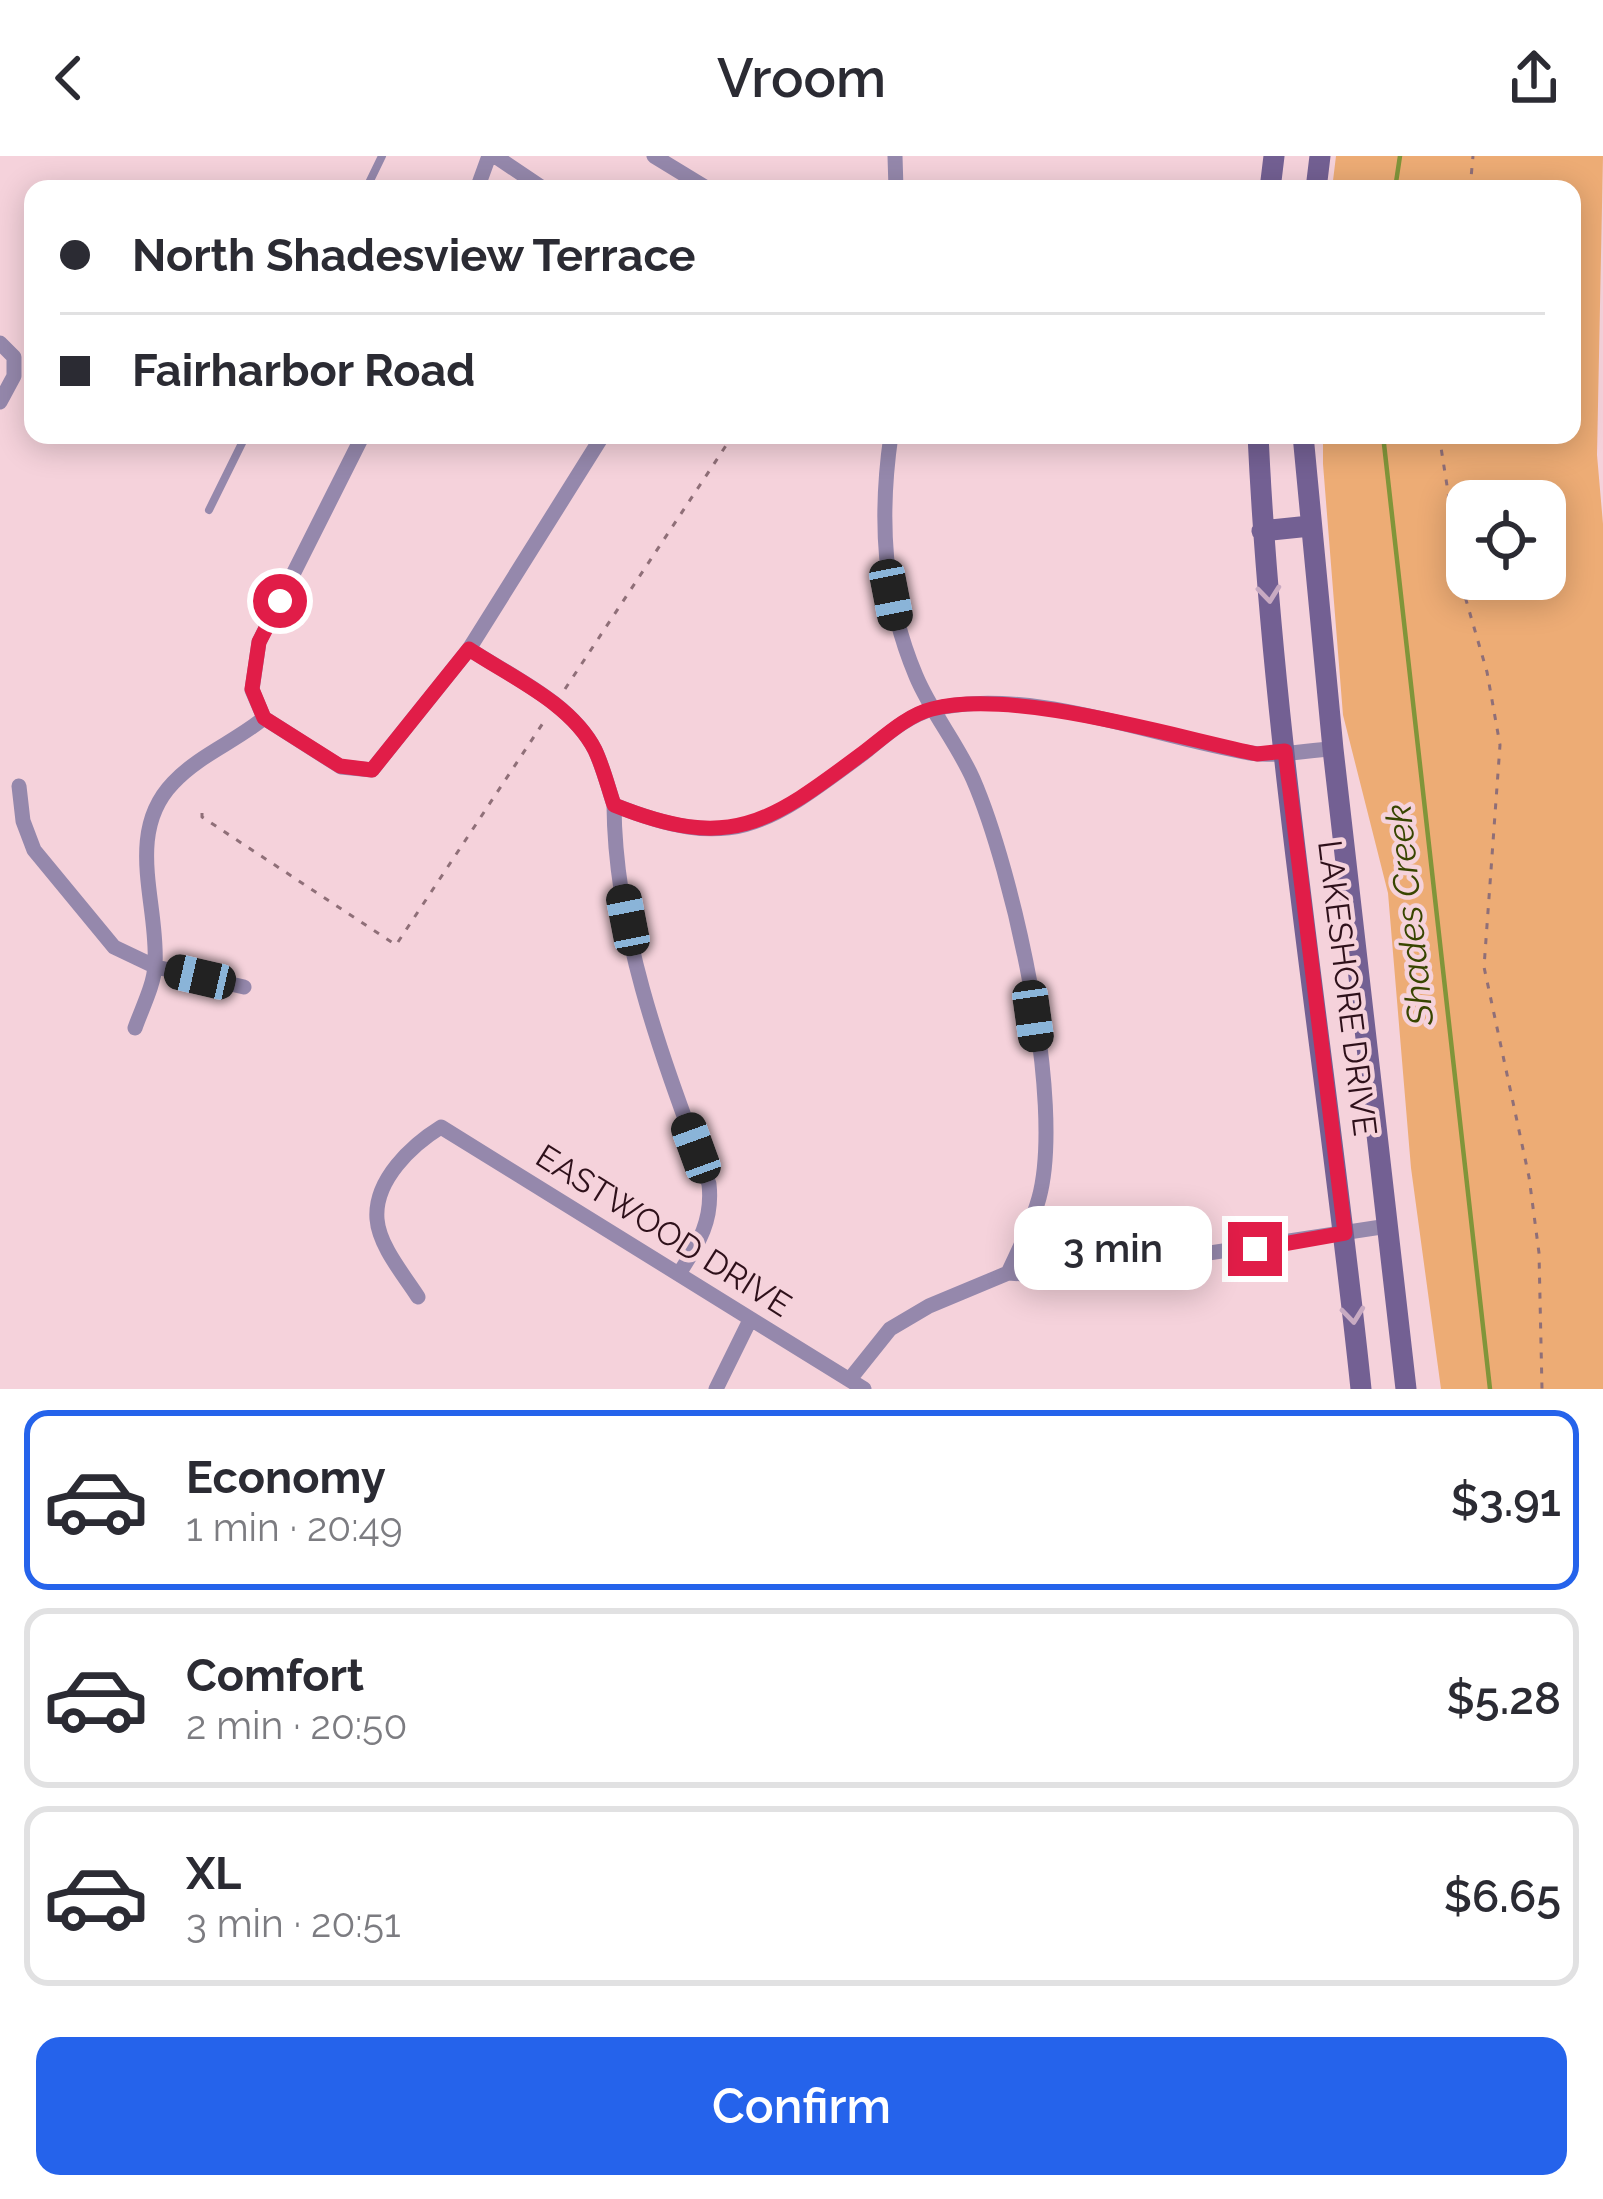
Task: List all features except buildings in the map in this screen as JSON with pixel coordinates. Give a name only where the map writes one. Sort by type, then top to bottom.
[{"type":"main road","name":"LAKESHORE DRIVE","points":[[1258,444],[1262,531],[1285,751],[1361,1389]]},
{"type":"main road","name":"LAKESHORE DRIVE","points":[[1305,444],[1333,749],[1406,1389]]},
{"type":"main road","points":[[1262,531],[1310,526]]},
{"type":"street","points":[[492,156],[530,180]]},
{"type":"street","points":[[654,156],[693,180]]},
{"type":"street","points":[[0,343],[14,358],[14,376],[0,402]]},
{"type":"street","points":[[358,444],[259,642],[252,689],[264,718],[340,766],[372,770],[469,649],[597,444]]},
{"type":"street","points":[[890,444],[883,520],[896,622],[932,709],[972,778],[1000,853],[1023,944],[1045,1108],[1040,1196],[1008,1274]]},
{"type":"street","points":[[469,649],[555,705],[595,750],[614,805],[614,848],[634,957],[656,1040],[709,1184],[712,1206],[703,1236],[680,1272]]},
{"type":"street","points":[[614,805],[657,822],[708,830],[752,826],[808,794],[913,718],[932,709],[1009,702],[1257,754],[1333,749]]},
{"type":"street","points":[[135,1028],[156,967],[145,865],[154,813],[168,787],[200,758],[264,718]]},
{"type":"street","points":[[20,786],[23,821],[34,850],[114,947],[156,967],[244,987]]},
{"type":"street","name":"EASTWOOD DRIVE","points":[[418,1297],[386,1245],[376,1217],[386,1186],[410,1145],[441,1127],[857,1384]]},
{"type":"street","points":[[857,1384],[890,1329],[929,1306],[1008,1274],[1057,1276],[1388,1226]]},
{"type":"street","points":[[716,1389],[750,1320]]},
{"type":"lane","points":[[209,510],[242,444]]},
{"type":"path","points":[[202,813],[202,818],[396,945],[727,444]]},
{"type":"path","points":[[1440,444],[1464,593],[1487,672],[1500,745],[1484,967],[1532,1196],[1539,1253],[1542,1389]]},
{"type":"shaded area","points":[[1336,156],[1603,156],[1597,455],[1603,524],[1603,1389],[1441,1389],[1411,1168],[1388,893],[1343,715],[1323,444],[1581,444],[1581,180],[1333,180]]},
{"type":"waterway","name":"Shades Creek","points":[[1396,180],[1400,156]]},
{"type":"waterway","name":"Shades Creek","points":[[1384,444],[1490,1389]]},
{"type":"route","points":[[280,601],[259,642],[252,689],[264,718],[340,766],[372,770],[469,649],[555,705],[577,725],[595,750],[614,805],[657,822],[708,830],[752,826],[808,794],[932,709],[1009,702],[1257,754],[1285,751],[1345,1233],[1255,1249]]}]
